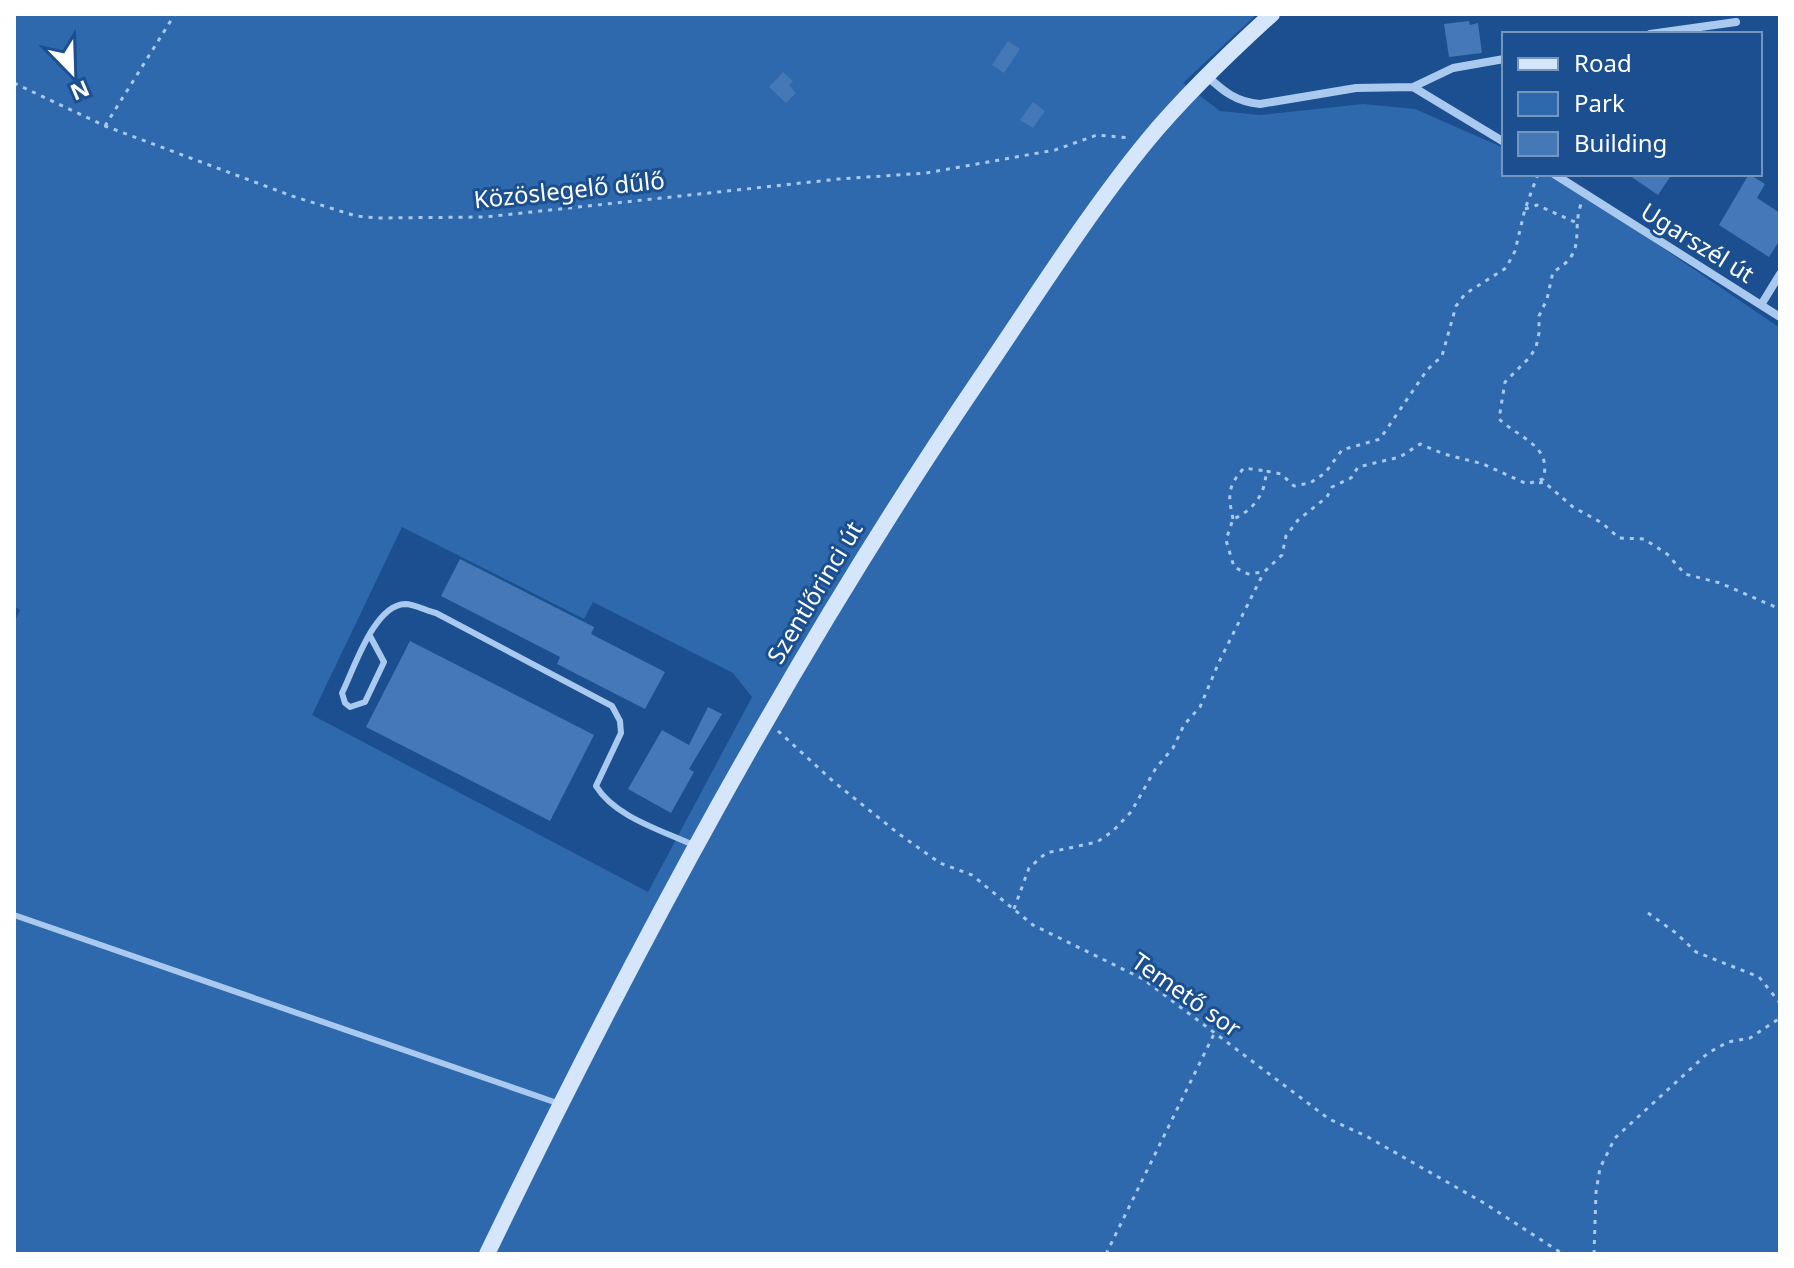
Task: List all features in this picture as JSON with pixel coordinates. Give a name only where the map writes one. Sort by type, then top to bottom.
[{"type":"main road","name":"Szentlőrinci út","points":[[487,1254],[560,1104],[765,719],[905,488],[1062,258],[1146,142],[1206,75],[1272,14]]},
{"type":"street","points":[[1664,32],[1736,22]]},
{"type":"street","points":[[1206,75],[1227,94],[1245,103],[1260,104],[1356,88],[1413,87],[1453,68],[1502,59]]},
{"type":"street","points":[[1413,87],[1502,141]]},
{"type":"street","name":"Ugarszél út","points":[[1557,176],[1780,317]]},
{"type":"street","points":[[1761,305],[1780,274]]},
{"type":"lane","points":[[370,636],[384,662],[365,702],[353,708],[345,703],[342,693],[377,621],[387,611],[405,604],[436,613],[612,706],[620,721],[621,733],[596,786],[603,798],[625,813],[696,846]]},
{"type":"lane","points":[[14,915],[560,1104]]},
{"type":"path","points":[[105,126],[175,14]]},
{"type":"path","name":"Közöslegelő dűlő","points":[[14,83],[105,126],[292,196],[356,216],[377,218],[485,217],[839,179],[926,173],[1055,150],[1097,135],[1117,135],[1146,142]]},
{"type":"path","points":[[1264,572],[1248,574],[1234,567],[1226,540],[1233,519],[1229,500],[1231,483],[1244,468],[1281,474],[1294,486],[1310,483],[1325,473],[1342,450],[1380,439],[1427,370],[1442,356],[1456,306],[1465,294],[1506,268],[1515,251],[1537,176]]},
{"type":"path","points":[[1536,483],[1543,479],[1545,459],[1540,449],[1499,419],[1500,402],[1505,382],[1536,347],[1539,316],[1553,272],[1568,261],[1576,249],[1577,223],[1584,193]]},
{"type":"path","points":[[1525,209],[1537,205],[1577,223]]},
{"type":"path","points":[[1014,909],[1029,868],[1046,853],[1097,842],[1131,812],[1156,768],[1173,748],[1184,725],[1200,707],[1264,572],[1282,555],[1286,536],[1298,520],[1327,497],[1332,487],[1351,478],[1358,467],[1400,457],[1420,444],[1483,464],[1527,484],[1544,482],[1573,507],[1602,523],[1619,538],[1644,539],[1667,554],[1685,574],[1720,583],[1780,609]]},
{"type":"path","points":[[1233,519],[1244,514],[1266,489],[1266,471]]},
{"type":"path","name":"Temető sor","points":[[765,719],[834,782],[940,863],[972,875],[1033,925],[1143,979],[1329,1119],[1366,1136],[1484,1203],[1563,1254]]},
{"type":"path","points":[[1648,913],[1696,952],[1759,977],[1780,1003]]},
{"type":"path","points":[[1594,1254],[1600,1168],[1615,1138],[1708,1053],[1728,1042],[1750,1038],[1780,1018]]},
{"type":"path","points":[[1106,1254],[1214,1034]]},
{"type":"green space","points":[[14,14],[1257,14],[1183,83],[1220,111],[1260,115],[1363,104],[1415,109],[1502,147],[1502,176],[1557,176],[1780,328],[1780,1254],[14,1254],[14,623],[20,610],[14,606]],"holes":[[[402,527],[584,619],[593,602],[733,673],[752,697],[648,892],[312,715]]]},
{"type":"building","points":[[1469,21],[1470,25],[1478,23],[1482,53],[1449,57],[1444,24]]},
{"type":"building","points":[[1008,41],[1020,49],[1004,73],[992,65]]},
{"type":"building","points":[[783,72],[793,81],[789,85],[796,93],[786,103],[769,87]]},
{"type":"building","points":[[1033,102],[1045,111],[1033,128],[1020,120]]},
{"type":"building","points":[[1630,176],[1671,176],[1658,195]]},
{"type":"building","points":[[1748,176],[1752,176],[1765,184],[1757,198],[1780,213],[1780,240],[1769,257],[1719,225]]},
{"type":"building","points":[[460,559],[594,627],[591,634],[665,672],[645,709],[557,664],[560,657],[441,596]]},
{"type":"building","points":[[410,641],[594,735],[550,821],[366,727]]},
{"type":"building","points":[[708,707],[722,714],[689,769],[694,772],[671,813],[628,789],[662,730],[689,745]]}]
